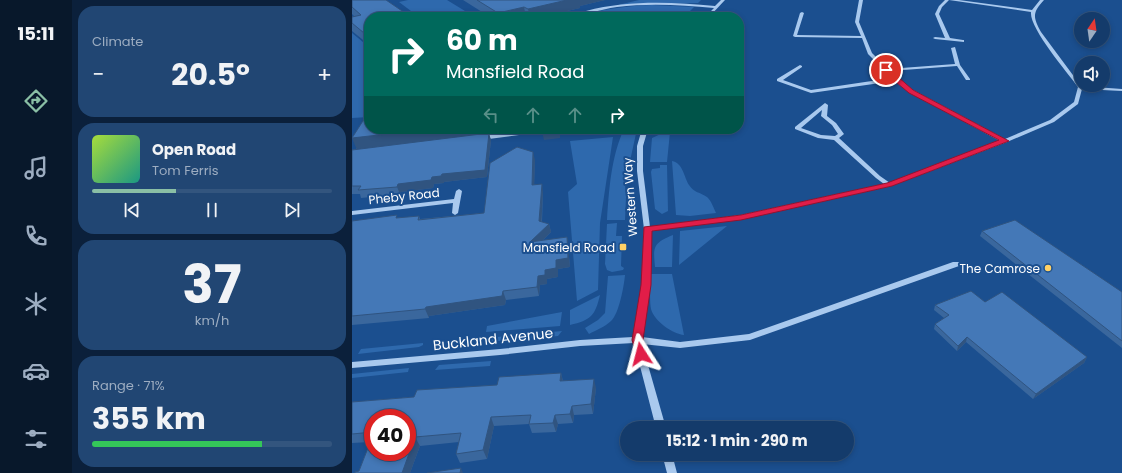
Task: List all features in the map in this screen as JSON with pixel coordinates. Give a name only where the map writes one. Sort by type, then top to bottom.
[{"type":"street","points":[[586,12],[634,0]]},
{"type":"street","points":[[712,12],[723,0]]},
{"type":"street","points":[[861,0],[857,22],[863,37],[870,53],[895,79],[911,91],[1005,141]]},
{"type":"street","points":[[947,0],[940,7],[937,14],[948,40]]},
{"type":"street","points":[[951,0],[1032,11]]},
{"type":"street","points":[[1042,0],[1034,7],[1032,11],[1034,23],[1039,32],[1074,78]]},
{"type":"street","points":[[605,7],[652,4],[716,7]]},
{"type":"street","points":[[802,13],[795,36],[863,37]]},
{"type":"street","points":[[935,38],[963,41]]},
{"type":"street","points":[[953,48],[958,65],[968,78]]},
{"type":"street","points":[[886,70],[958,65]]},
{"type":"street","points":[[800,66],[779,80],[811,92],[895,79]]},
{"type":"street","points":[[1110,89],[1122,90]]},
{"type":"street","points":[[647,228],[675,226],[741,217],[889,184],[1005,141],[1052,121],[1076,103],[1079,92]]},
{"type":"street","points":[[836,138],[841,134],[834,124],[824,116],[825,105],[797,128],[820,137],[836,138],[878,177],[889,184]]},
{"type":"street","points":[[476,138],[517,134]]},
{"type":"street","name":"Western Way","points":[[644,134],[640,146],[640,171],[647,228],[646,285],[637,340],[659,421]]},
{"type":"street","name":"Pheby Road","points":[[455,213],[459,191]]},
{"type":"street","name":"Pheby Road","points":[[352,213],[458,201]]},
{"type":"street","name":"Buckland Avenue","points":[[352,365],[500,352],[580,343],[637,340],[680,345],[750,337],[956,264]]},
{"type":"street","points":[[669,461],[672,473]]},
{"type":"shaded area","points":[[408,0],[447,0],[465,11],[412,12],[399,2]]},
{"type":"shaded area","points":[[639,0],[701,0],[698,3],[618,5]]},
{"type":"shaded area","points":[[652,5],[694,7],[689,12],[591,12],[631,6]]},
{"type":"shaded area","points":[[352,33],[364,43],[364,117],[352,118]]},
{"type":"shaded area","points":[[622,134],[636,134],[625,184],[625,220],[607,220],[613,162]]},
{"type":"shaded area","points":[[661,134],[670,134],[667,162],[650,162],[652,138]]},
{"type":"shaded area","points":[[613,137],[600,223],[598,290],[577,301],[568,192],[577,184],[570,141]]},
{"type":"shaded area","points":[[672,161],[679,164],[691,188],[708,198],[716,213],[690,216],[676,215]]},
{"type":"shaded area","points":[[660,165],[667,165],[668,211],[662,214],[655,209],[651,172],[652,169],[660,168]]},
{"type":"shaded area","points":[[617,223],[616,236],[622,236],[621,266],[624,268],[623,270],[612,272],[607,270],[605,264],[607,224]]},
{"type":"shaded area","points":[[727,226],[679,265],[680,231]]},
{"type":"shaded area","points":[[673,235],[672,267],[655,267],[654,255],[656,246],[661,241]]},
{"type":"shaded area","points":[[650,274],[672,274],[684,335],[664,326],[653,314],[650,305]]},
{"type":"shaded area","points":[[625,275],[621,300],[614,317],[606,325],[589,334],[585,328],[598,320],[605,313],[608,276]]},
{"type":"shaded area","points":[[600,295],[596,308],[591,316],[583,321],[570,325],[570,310]]},
{"type":"shaded area","points":[[562,312],[560,326],[486,332],[487,326]]},
{"type":"shaded area","points":[[562,331],[558,336],[487,342],[487,338]]},
{"type":"shaded area","points":[[423,343],[423,345],[419,347],[358,354],[361,349]]},
{"type":"shaded area","points":[[491,361],[490,366],[435,370],[439,365]]},
{"type":"shaded area","points":[[409,368],[408,372],[352,378],[352,374]]},
{"type":"building","points":[[352,0],[386,0],[404,12],[364,12],[364,33],[352,23],[352,17],[361,15],[352,7]]},
{"type":"building","points":[[477,0],[567,0],[528,9],[524,7],[496,12]]},
{"type":"building","points":[[364,119],[364,134],[387,134],[352,138]]},
{"type":"building","points":[[489,134],[485,170],[442,174],[441,176],[432,177],[431,180],[398,184],[397,187],[358,190],[361,186],[352,186],[352,150]]},
{"type":"building","points":[[517,147],[533,152],[532,185],[542,184],[539,221],[549,224],[530,242],[567,237],[568,258],[556,260],[556,268],[545,270],[545,275],[538,276],[537,287],[503,291],[502,296],[426,307],[425,309],[352,316],[352,221],[397,215],[396,218],[419,216],[418,220],[484,213],[490,163]]},
{"type":"building","name":"The Camrose","points":[[1015,220],[1122,292],[1122,341],[982,231]]},
{"type":"building","points":[[971,291],[985,302],[1002,292],[1087,357],[1036,394],[967,337],[958,346],[935,324],[949,315],[935,305]]},
{"type":"building","points":[[561,373],[560,381],[594,379],[591,404],[572,406],[570,414],[555,415],[553,423],[529,424],[531,415],[491,417],[483,450],[456,454],[461,433],[416,437],[416,409],[364,409],[364,433],[352,434],[352,402],[414,397],[417,390],[497,385],[499,377]]},
{"type":"building","points":[[364,458],[364,461],[406,461],[402,473],[355,473],[359,471]]},
{"type":"building","points":[[461,468],[460,473],[427,473]]},
{"type":"place","name":"Mansfield Road","points":[[623,247]]},
{"type":"place","name":"The Camrose","points":[[1048,268]]},
{"type":"route","points":[[641,354],[637,340],[646,285],[647,228],[675,226],[741,217],[889,184],[1005,141],[911,91],[886,70]]}]
